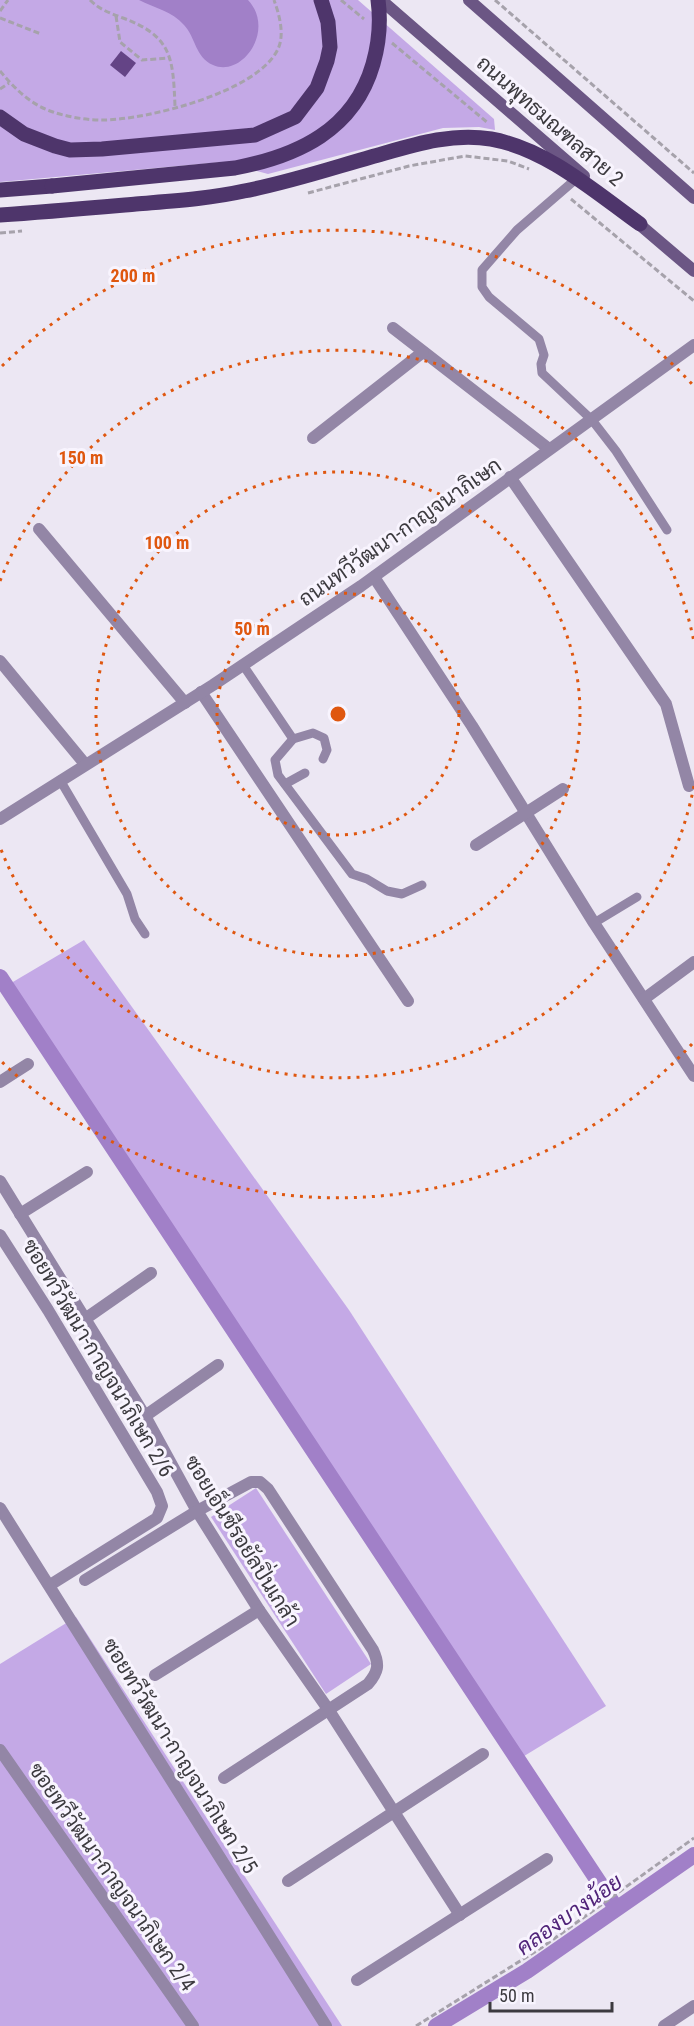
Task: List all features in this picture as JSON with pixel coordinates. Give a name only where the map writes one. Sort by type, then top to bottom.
[{"type":"main road","points":[[0,117],[38,141],[70,150],[255,135],[295,117],[317,88],[330,47],[328,22],[321,0]]},
{"type":"main road","points":[[0,190],[235,168],[260,163],[301,148],[334,126],[360,96],[370,76],[376,52],[380,31],[380,0]]},
{"type":"main road","name":"ถนนพุทธมณฑลสาย 2","points":[[380,0],[694,270]]},
{"type":"main road","name":"ถนนพุทธมณฑลสาย 2","points":[[469,0],[694,198]]},
{"type":"main road","points":[[0,215],[190,199],[242,192],[427,141],[467,137],[492,139],[519,147],[540,157],[640,224]]},
{"type":"street","points":[[393,328],[549,449]]},
{"type":"street","name":"ถนนทวีวัฒนา-กาญจนาภิเษก","points":[[0,819],[243,665],[374,577],[694,345]]},
{"type":"street","points":[[312,438],[423,352]]},
{"type":"street","points":[[510,477],[666,704],[689,786]]},
{"type":"street","points":[[39,529],[184,703]]},
{"type":"street","points":[[374,577],[472,726],[594,923],[694,1076]]},
{"type":"street","points":[[0,661],[85,764]]},
{"type":"street","points":[[201,692],[408,1001]]},
{"type":"street","points":[[476,845],[563,789]]},
{"type":"street","points":[[644,999],[694,962]]},
{"type":"street","points":[[0,1082],[28,1064]]},
{"type":"street","points":[[20,1214],[87,1172]]},
{"type":"street","name":"ซอยเอ็นซีรอยัลปิ่นเกล้า","points":[[0,1181],[145,1416],[197,1511],[259,1610],[328,1709],[460,1915]]},
{"type":"street","name":"ซอยทวีวัฒนา-กาญจนาภิเษก 2/6","points":[[0,1235],[48,1310],[157,1492],[162,1506],[157,1518],[50,1586]]},
{"type":"street","points":[[85,1319],[151,1273]]},
{"type":"street","points":[[145,1416],[218,1365]]},
{"type":"street","points":[[85,1580],[197,1511],[251,1482],[260,1482],[268,1489],[378,1660],[377,1673],[368,1684],[224,1778]]},
{"type":"street","name":"ซอยทวีวัฒนา-กาญจนาภิเษก 2/5","points":[[0,1508],[326,2026]]},
{"type":"street","points":[[155,1675],[259,1610]]},
{"type":"street","name":"ซอยทวีวัฒนา-กาญจนาภิเษก 2/4","points":[[0,1750],[193,2026]]},
{"type":"street","points":[[288,1881],[483,1754]]},
{"type":"street","points":[[357,1980],[547,1859]]},
{"type":"street","points":[[664,2026],[694,2006]]},
{"type":"lane","points":[[576,179],[517,230],[493,256],[482,270],[482,287],[489,297],[539,339],[544,355],[541,364],[542,373],[592,420],[616,452],[667,530]]},
{"type":"lane","points":[[243,665],[292,739]]},
{"type":"lane","points":[[323,759],[327,750],[324,738],[313,733],[292,739],[275,760],[278,774],[352,874],[367,879],[387,891],[402,894],[422,885]]},
{"type":"lane","points":[[285,784],[305,773]]},
{"type":"lane","points":[[60,780],[127,894],[135,919],[145,934]]},
{"type":"lane","points":[[594,923],[637,897]]},
{"type":"path","points":[[0,11],[8,0]]},
{"type":"path","points":[[90,0],[99,8],[147,28],[163,42],[172,67],[175,107]]},
{"type":"path","points":[[0,70],[9,83],[37,106],[64,115],[102,120],[131,117],[175,107],[239,84],[271,62],[279,46],[281,33],[279,14],[274,0]]},
{"type":"path","points":[[341,0],[367,22]]},
{"type":"path","points":[[495,0],[694,172]]},
{"type":"path","points":[[115,15],[120,42],[142,60],[169,58]]},
{"type":"path","points":[[0,18],[41,34]]},
{"type":"path","points":[[384,37],[489,124]]},
{"type":"path","points":[[0,88],[9,83]]},
{"type":"path","points":[[494,159],[508,161],[530,170]]},
{"type":"path","points":[[562,191],[694,301]]},
{"type":"path","points":[[416,2026],[541,1948],[694,1838]]},
{"type":"shaded area","points":[[0,0],[358,0],[494,119],[495,130],[479,127],[443,128],[268,174],[223,162],[0,182]]},
{"type":"shaded area","points":[[139,0],[248,0],[256,12],[257,37],[252,49],[235,65],[224,67],[213,65],[207,62],[199,52],[188,30],[179,20]]},
{"type":"shaded area","points":[[84,940],[349,1310],[606,1706],[516,1761],[1,989]]},
{"type":"shaded area","points":[[256,1488],[371,1664],[326,1694],[211,1517]]},
{"type":"shaded area","points":[[76,1617],[342,2026],[0,2026],[0,1664]]},
{"type":"building","points":[[121,51],[136,63],[125,77],[110,65]]},
{"type":"waterway","points":[[0,977],[616,1908]]},
{"type":"waterway","name":"คลองบางน้อย","points":[[436,2026],[527,1971],[694,1855]]}]
